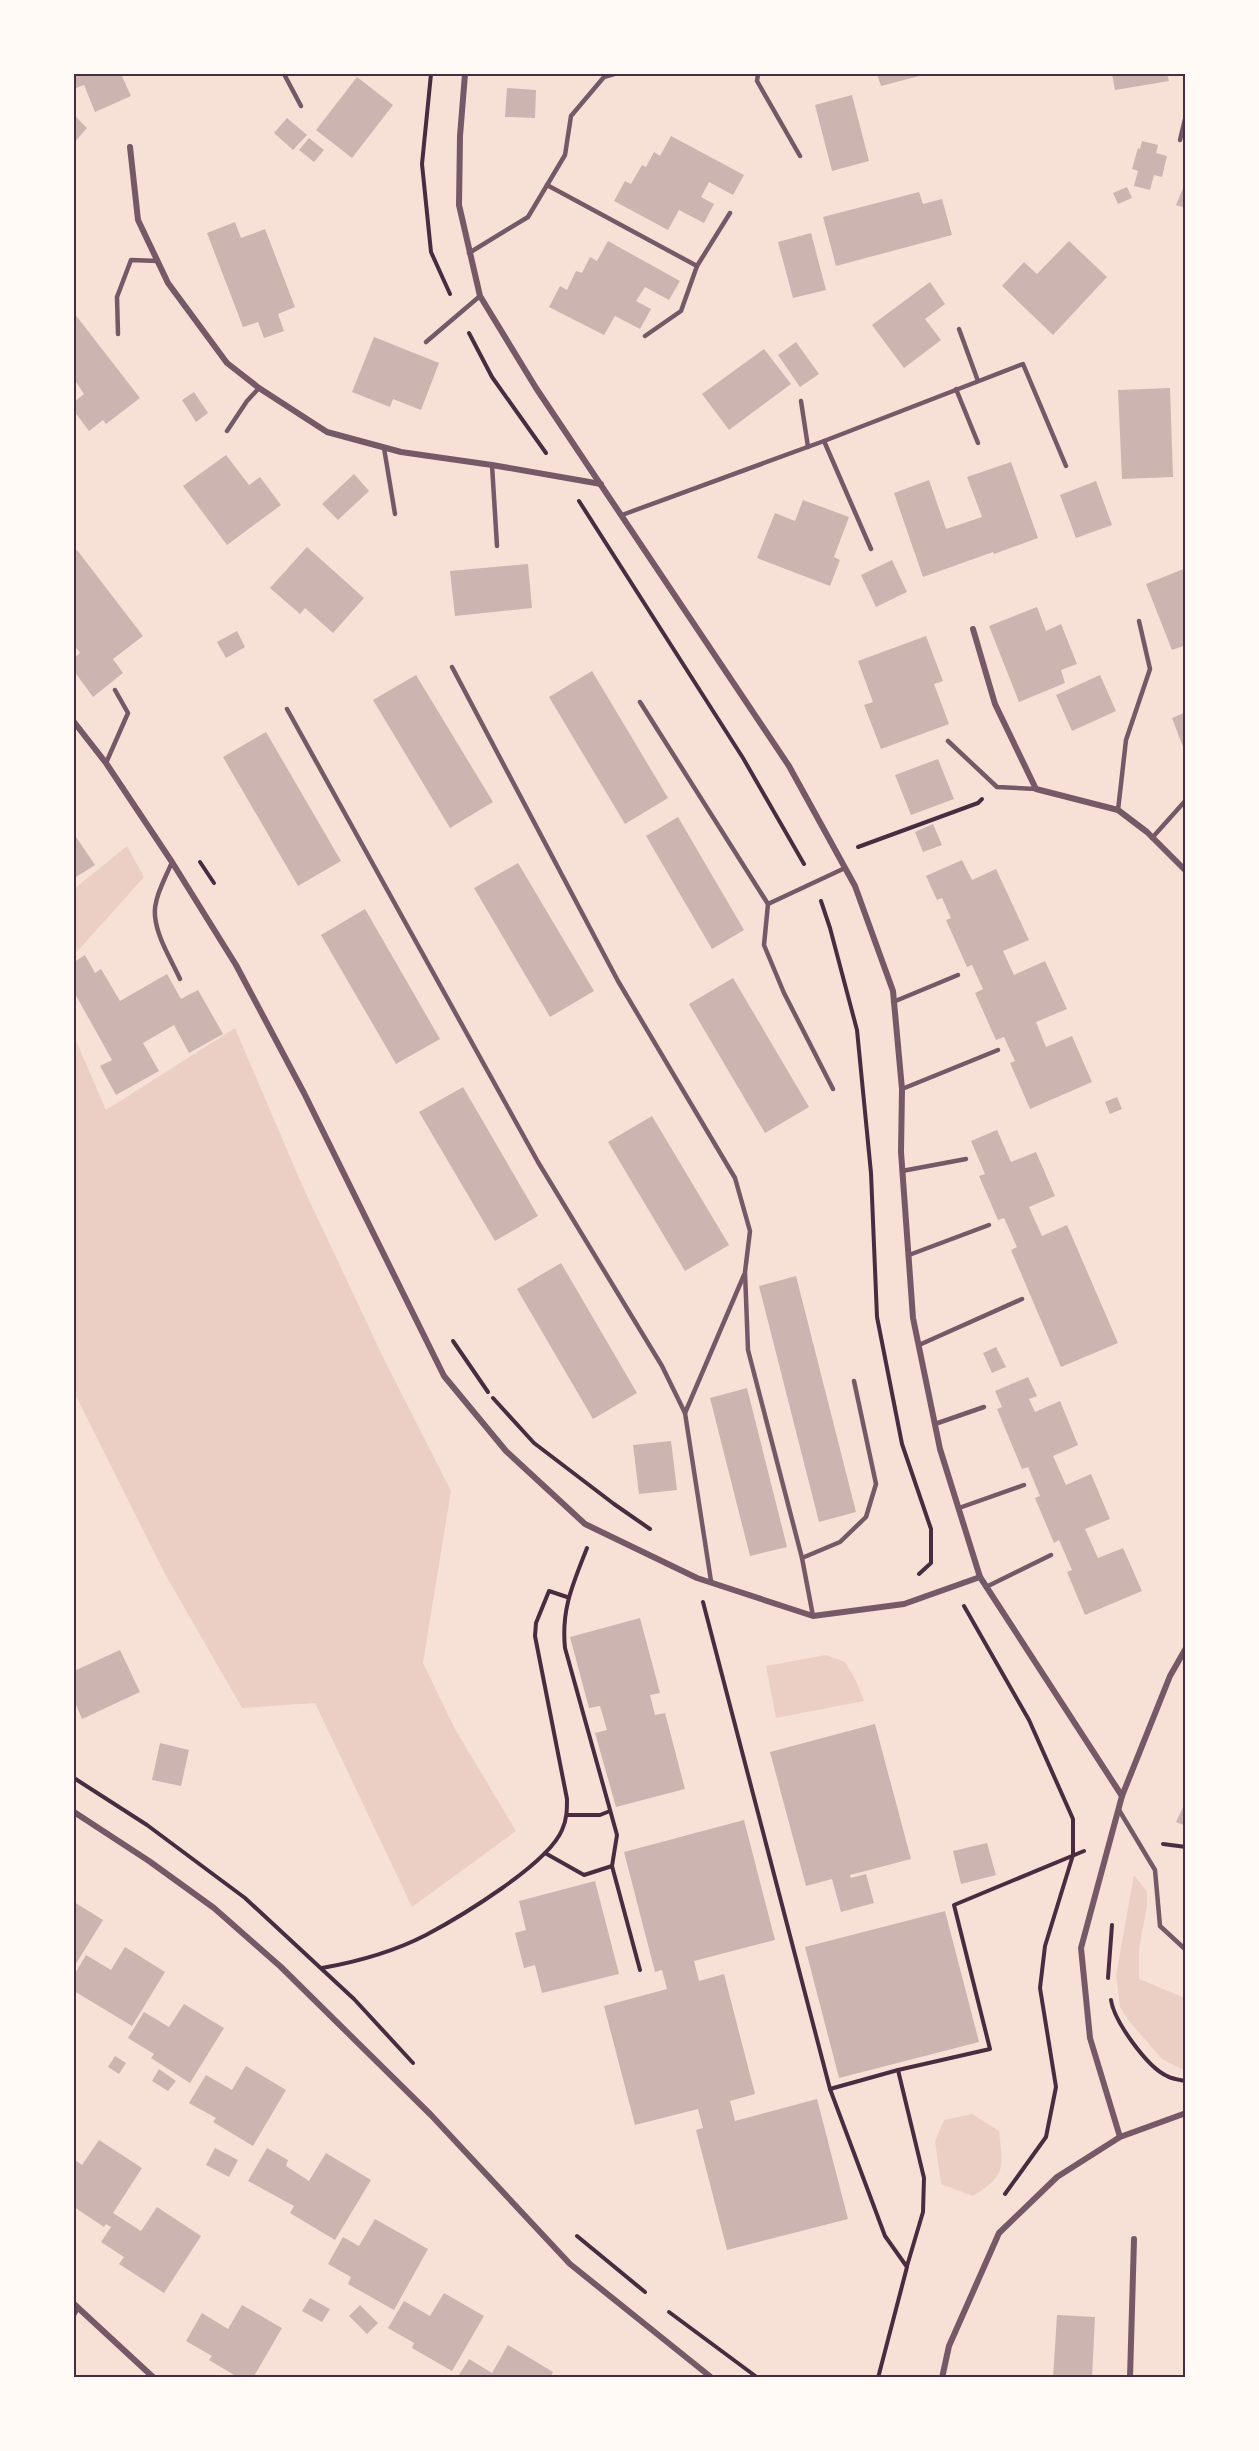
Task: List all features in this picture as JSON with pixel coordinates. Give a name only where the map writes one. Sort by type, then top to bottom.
[{"type":"street","points":[[465,74],[460,136],[459,205],[480,296],[536,388],[789,766],[855,886],[893,991],[902,1089],[902,1171],[913,1318],[935,1424],[958,1508],[980,1577],[1122,1796]]},
{"type":"street","points":[[130,147],[138,220],[168,283],[227,363],[259,388],[327,432],[401,452],[601,484]]},
{"type":"street","points":[[973,628],[995,704],[1036,789],[1118,810],[1152,838],[1185,871]]},
{"type":"street","points":[[74,722],[106,763],[172,861],[236,965],[304,1093],[444,1376],[506,1451],[585,1524],[697,1578],[813,1616],[904,1604],[980,1577]]},
{"type":"street","points":[[1119,2137],[1090,2037],[1081,1948],[1122,1796],[1170,1676],[1185,1648]]},
{"type":"street","points":[[74,1812],[149,1861],[214,1908],[273,1959],[431,2115],[570,2264],[712,2378]]},
{"type":"street","points":[[942,2378],[949,2346],[999,2233],[1057,2177],[1119,2137],[1185,2113]]},
{"type":"street","points":[[1130,2378],[1134,2239]]},
{"type":"street","points":[[76,2306],[154,2378]]},
{"type":"lane","points":[[284,74],[301,106]]},
{"type":"lane","points":[[469,253],[528,217],[565,155],[571,116],[604,77],[614,74]]},
{"type":"lane","points":[[758,74],[757,81],[800,156]]},
{"type":"lane","points":[[1179,140],[1185,115]]},
{"type":"lane","points":[[547,185],[697,266]]},
{"type":"lane","points":[[645,336],[681,311],[697,266],[730,213]]},
{"type":"lane","points":[[118,334],[117,297],[131,261],[158,261]]},
{"type":"lane","points":[[426,342],[480,296]]},
{"type":"lane","points":[[959,329],[978,381]]},
{"type":"lane","points":[[622,515],[824,441],[1023,364],[1066,466]]},
{"type":"lane","points":[[227,431],[259,388]]},
{"type":"lane","points":[[956,389],[978,443]]},
{"type":"lane","points":[[801,401],[807,447]]},
{"type":"lane","points":[[824,441],[871,549]]},
{"type":"lane","points":[[384,448],[395,514]]},
{"type":"lane","points":[[492,465],[497,546]]},
{"type":"lane","points":[[1118,810],[1126,740],[1150,669],[1139,621]]},
{"type":"lane","points":[[452,667],[618,981],[735,1178],[750,1231],[745,1272],[748,1350],[802,1558],[813,1616]]},
{"type":"lane","points":[[106,763],[128,712],[115,690]]},
{"type":"lane","points":[[640,702],[768,903],[764,945],[784,993],[833,1089]]},
{"type":"lane","points":[[287,709],[538,1162],[662,1366],[685,1413],[711,1581]]},
{"type":"lane","points":[[948,741],[997,787],[1036,789]]},
{"type":"lane","points":[[1152,838],[1185,800]]},
{"type":"lane","points":[[172,861],[160,890],[154,915],[180,979]]},
{"type":"lane","points":[[768,903],[815,884],[845,868]]},
{"type":"lane","points":[[893,1002],[958,975]]},
{"type":"lane","points":[[902,1089],[998,1050]]},
{"type":"lane","points":[[902,1171],[966,1159]]},
{"type":"lane","points":[[909,1255],[988,1225]]},
{"type":"lane","points":[[685,1413],[745,1272]]},
{"type":"lane","points":[[919,1345],[1022,1299]]},
{"type":"lane","points":[[802,1558],[840,1542],[866,1517],[876,1484],[854,1381]]},
{"type":"lane","points":[[935,1424],[984,1407]]},
{"type":"lane","points":[[958,1508],[1024,1485]]},
{"type":"lane","points":[[986,1587],[1051,1555]]},
{"type":"lane","points":[[1119,1810],[1155,1870],[1160,1926],[1185,1950]]},
{"type":"lane","points":[[74,2315],[76,2306]]},
{"type":"path","points":[[431,74],[422,164],[431,252],[459,314],[492,377],[564,477],[743,758],[815,884],[830,928],[857,1030],[871,1173],[877,1317],[902,1444],[931,1529],[931,1563],[952,1587],[1034,1730],[1073,1820],[1072,1855],[1045,1946],[1040,1988],[1056,2087],[1046,2137],[998,2203]]},
{"type":"path","points":[[840,858],[858,846],[978,803],[997,787]]},
{"type":"path","points":[[194,853],[218,891]]},
{"type":"path","points":[[452,1340],[489,1392],[534,1443],[651,1530]]},
{"type":"path","points":[[595,1528],[567,1597],[563,1626],[565,1648],[616,1834],[612,1866],[640,1970]]},
{"type":"path","points":[[918,1575],[931,1563]]},
{"type":"path","points":[[697,1578],[830,2089],[885,2236],[906,2267]]},
{"type":"path","points":[[321,1968],[352,1963],[425,1936],[472,1908],[516,1877],[545,1853],[562,1832],[567,1815],[567,1799],[535,1636],[536,1623],[549,1591],[567,1597]]},
{"type":"path","points":[[567,1815],[600,1815],[610,1811]]},
{"type":"path","points":[[830,2089],[898,2070],[990,2049],[954,1905],[1110,1841]]},
{"type":"path","points":[[545,1853],[584,1875],[612,1866]]},
{"type":"path","points":[[1108,1983],[1112,1923]]},
{"type":"path","points":[[1109,1993],[1113,2012],[1146,2059],[1166,2076],[1185,2081]]},
{"type":"path","points":[[878,2378],[906,2267],[923,2212],[924,2178],[898,2070]]},
{"type":"shaded area","points":[[127,846],[144,877],[74,955],[74,889]]},
{"type":"shaded area","points":[[235,1028],[302,1185],[383,1357],[451,1491],[423,1663],[455,1729],[516,1831],[412,1907],[315,1703],[242,1708],[165,1574],[74,1392],[74,1036],[106,1110]]},
{"type":"shaded area","points":[[826,1655],[845,1662],[864,1701],[776,1718],[766,1666]]},
{"type":"shaded area","points":[[1134,1875],[1147,1892],[1147,1906],[1139,1948],[1139,1979],[1185,1998],[1185,2071],[1162,2059],[1120,2007],[1116,1975]]},
{"type":"shaded area","points":[[972,2114],[999,2131],[1001,2154],[1000,2170],[997,2176],[973,2196],[941,2184],[935,2141],[944,2120]]},
{"type":"building","points":[[74,74],[121,74],[131,96],[95,112],[84,85],[76,88]]},
{"type":"building","points":[[877,74],[927,74],[881,86]]},
{"type":"building","points":[[1112,74],[1167,74],[1169,81],[1115,90]]},
{"type":"building","points":[[357,77],[393,105],[352,158],[316,130]]},
{"type":"building","points":[[507,88],[536,90],[535,118],[505,117]]},
{"type":"building","points":[[852,95],[869,161],[832,171],[815,105]]},
{"type":"building","points":[[74,115],[87,128],[74,143]]},
{"type":"building","points":[[287,118],[307,135],[293,150],[274,133]]},
{"type":"building","points":[[671,136],[744,175],[733,195],[709,182],[701,197],[714,204],[704,223],[679,210],[668,230],[614,201],[625,181],[631,184],[642,165],[646,167],[654,152],[660,156]]},
{"type":"building","points":[[309,138],[324,150],[314,162],[299,150]]},
{"type":"building","points":[[1142,141],[1158,145],[1156,153],[1167,156],[1162,177],[1154,175],[1150,190],[1134,186],[1138,171],[1132,169]]},
{"type":"building","points":[[1186,181],[1186,208],[1176,205]]},
{"type":"building","points":[[1127,187],[1132,198],[1118,204],[1113,193]]},
{"type":"building","points":[[919,192],[923,204],[942,199],[952,235],[836,266],[823,217]]},
{"type":"building","points":[[235,222],[241,238],[265,229],[295,307],[278,314],[284,331],[264,338],[258,322],[243,327],[207,233]]},
{"type":"building","points":[[811,233],[826,290],[793,298],[778,242]]},
{"type":"building","points":[[608,241],[680,281],[669,300],[645,287],[636,301],[651,309],[640,329],[615,316],[604,335],[549,307],[560,286],[567,290],[576,271],[582,273],[590,257],[597,261]]},
{"type":"building","points":[[1069,241],[1107,277],[1053,335],[1002,286],[1024,262],[1037,274]]},
{"type":"building","points":[[930,282],[945,304],[925,319],[941,340],[904,368],[872,325]]},
{"type":"building","points":[[74,313],[140,398],[106,424],[103,420],[89,431],[74,411],[74,402],[84,394],[74,379]]},
{"type":"building","points":[[374,337],[439,363],[421,410],[393,399],[390,407],[352,392]]},
{"type":"building","points":[[796,342],[819,374],[800,387],[778,355]]},
{"type":"building","points":[[764,349],[791,384],[729,430],[702,394]]},
{"type":"building","points":[[1170,388],[1173,477],[1122,479],[1118,390]]},
{"type":"building","points":[[194,392],[208,413],[196,422],[182,400]]},
{"type":"building","points":[[226,455],[249,485],[260,477],[281,505],[227,545],[183,486]]},
{"type":"building","points":[[1011,462],[1038,538],[923,577],[894,493],[929,480],[946,529],[982,517],[967,477]]},
{"type":"building","points":[[354,474],[369,491],[338,520],[322,504]]},
{"type":"building","points":[[1096,481],[1112,525],[1076,538],[1060,495]]},
{"type":"building","points":[[803,500],[849,517],[834,557],[840,560],[830,586],[757,558],[775,513],[795,521]]},
{"type":"building","points":[[307,547],[364,598],[333,633],[305,608],[300,614],[270,588]]},
{"type":"building","points":[[77,550],[143,636],[113,659],[123,673],[93,697],[74,671],[74,658],[80,653],[74,645],[74,553]]},
{"type":"building","points":[[892,560],[907,592],[876,607],[861,575]]},
{"type":"building","points":[[528,564],[532,608],[455,616],[450,571]]},
{"type":"building","points":[[1186,568],[1186,645],[1172,650],[1146,584]]},
{"type":"building","points":[[1037,607],[1046,631],[1061,624],[1077,664],[1061,670],[1065,683],[1019,702],[989,626]]},
{"type":"building","points":[[237,631],[245,647],[226,658],[217,642]]},
{"type":"building","points":[[926,636],[943,681],[934,684],[949,724],[881,749],[864,705],[873,702],[858,661]]},
{"type":"building","points":[[592,671],[668,798],[625,824],[549,697]]},
{"type":"building","points":[[416,675],[493,802],[450,828],[373,700]]},
{"type":"building","points":[[1100,675],[1116,711],[1072,731],[1056,695]]},
{"type":"building","points":[[1186,712],[1186,752],[1185,752],[1172,718]]},
{"type":"building","points":[[266,732],[341,861],[298,886],[223,757]]},
{"type":"building","points":[[938,759],[954,799],[911,815],[895,775]]},
{"type":"building","points":[[678,817],[744,930],[712,949],[646,836]]},
{"type":"building","points":[[933,824],[942,845],[923,852],[915,832]]},
{"type":"building","points":[[74,834],[95,865],[76,877],[74,873]]},
{"type":"building","points":[[962,860],[972,880],[996,869],[1029,940],[1003,951],[1014,975],[1045,961],[1067,1009],[1036,1022],[1046,1047],[1072,1036],[1092,1082],[1030,1109],[1010,1063],[1015,1061],[1004,1037],[996,1040],[975,993],[983,989],[972,965],[967,967],[946,920],[951,918],[942,898],[937,900],[926,876]]},
{"type":"building","points":[[518,863],[594,991],[550,1017],[474,888]]},
{"type":"building","points":[[365,909],[440,1039],[396,1064],[321,935]]},
{"type":"building","points":[[85,955],[95,973],[101,969],[120,1001],[167,974],[181,999],[198,990],[223,1034],[189,1053],[174,1025],[143,1043],[159,1071],[116,1095],[100,1066],[112,1060],[74,992],[74,962]]},
{"type":"building","points":[[733,978],[809,1107],[765,1133],[689,1004]]},
{"type":"building","points":[[463,1087],[538,1216],[495,1241],[419,1112]]},
{"type":"building","points":[[1117,1097],[1122,1109],[1110,1114],[1105,1102]]},
{"type":"building","points":[[652,1116],[729,1245],[685,1271],[608,1142]]},
{"type":"building","points":[[997,1130],[1011,1162],[1036,1152],[1055,1196],[1029,1207],[1042,1236],[1067,1225],[1118,1343],[1061,1367],[1011,1250],[1017,1247],[1004,1218],[998,1220],[979,1176],[985,1174],[971,1141]]},
{"type":"building","points":[[561,1263],[637,1393],[593,1419],[517,1289]]},
{"type":"building","points":[[796,1276],[856,1512],[819,1522],[759,1286]]},
{"type":"building","points":[[996,1347],[1006,1367],[992,1373],[983,1353]]},
{"type":"building","points":[[1028,1377],[1037,1396],[1029,1399],[1035,1412],[1060,1401],[1078,1445],[1053,1456],[1066,1485],[1091,1474],[1110,1519],[1085,1529],[1098,1558],[1123,1548],[1142,1591],[1085,1615],[1067,1572],[1072,1570],[1059,1540],[1054,1543],[1035,1498],[1040,1496],[1028,1467],[1022,1469],[997,1409],[1002,1407],[995,1391]]},
{"type":"building","points":[[747,1388],[787,1547],[750,1556],[710,1398]]},
{"type":"building","points":[[671,1441],[677,1490],[639,1494],[633,1445]]},
{"type":"building","points":[[640,1618],[660,1693],[650,1695],[655,1715],[665,1713],[685,1789],[616,1807],[595,1733],[607,1730],[600,1706],[589,1708],[570,1637]]},
{"type":"building","points":[[120,1650],[140,1692],[82,1719],[74,1700],[74,1671]]},
{"type":"building","points":[[875,1724],[911,1859],[850,1875],[851,1878],[866,1874],[874,1903],[841,1912],[832,1879],[806,1886],[770,1752]]},
{"type":"building","points":[[160,1743],[189,1750],[181,1786],[152,1780]]},
{"type":"building","points":[[1186,1801],[1186,1826],[1176,1822]]},
{"type":"building","points":[[744,1820],[775,1940],[694,1961],[699,1981],[724,1974],[755,2094],[730,2101],[735,2121],[817,2099],[848,2219],[727,2250],[696,2130],[703,2128],[698,2109],[635,2125],[604,2006],[667,1989],[662,1970],[655,1972],[624,1852]]},
{"type":"building","points":[[987,1843],[996,1875],[961,1884],[953,1851]]},
{"type":"building","points":[[595,1881],[619,1974],[542,1993],[535,1965],[524,1968],[515,1933],[526,1930],[519,1901]]},
{"type":"building","points":[[74,1902],[103,1920],[74,1967]]},
{"type":"building","points":[[945,1911],[979,2042],[839,2078],[805,1947]]},
{"type":"building","points":[[125,1947],[165,1972],[132,2026],[74,1991],[74,1975],[86,1955],[111,1970]]},
{"type":"building","points":[[184,2004],[224,2028],[190,2083],[151,2058],[154,2054],[128,2038],[144,2012],[169,2027]]},
{"type":"building","points":[[115,2056],[126,2063],[119,2074],[108,2067]]},
{"type":"building","points":[[246,2066],[286,2090],[253,2146],[213,2122],[216,2118],[189,2103],[206,2075],[232,2090]]},
{"type":"building","points":[[159,2069],[176,2081],[168,2091],[152,2081]]},
{"type":"building","points":[[99,2140],[142,2168],[113,2213],[141,2231],[157,2207],[201,2236],[164,2293],[119,2264],[124,2257],[101,2242],[111,2227],[106,2224],[104,2227],[74,2207],[74,2159],[82,2165]]},
{"type":"building","points":[[215,2148],[238,2160],[229,2177],[206,2165]]},
{"type":"building","points":[[267,2148],[288,2160],[286,2166],[309,2181],[326,2153],[371,2180],[335,2240],[290,2213],[294,2206],[248,2181]]},
{"type":"building","points":[[375,2219],[428,2249],[394,2310],[348,2284],[351,2277],[328,2264],[343,2237],[359,2246]]},
{"type":"building","points":[[444,2293],[484,2316],[452,2371],[412,2348],[414,2343],[388,2328],[404,2301],[430,2316]]},
{"type":"building","points":[[310,2298],[330,2309],[322,2322],[302,2311]]},
{"type":"building","points":[[242,2305],[282,2328],[253,2378],[239,2378],[209,2360],[212,2356],[186,2341],[202,2313],[228,2329]]},
{"type":"building","points":[[360,2305],[378,2323],[367,2334],[349,2316]]},
{"type":"building","points":[[1057,2315],[1095,2317],[1092,2378],[1053,2378]]},
{"type":"building","points":[[508,2345],[553,2372],[550,2378],[457,2378],[469,2359],[492,2373]]}]
